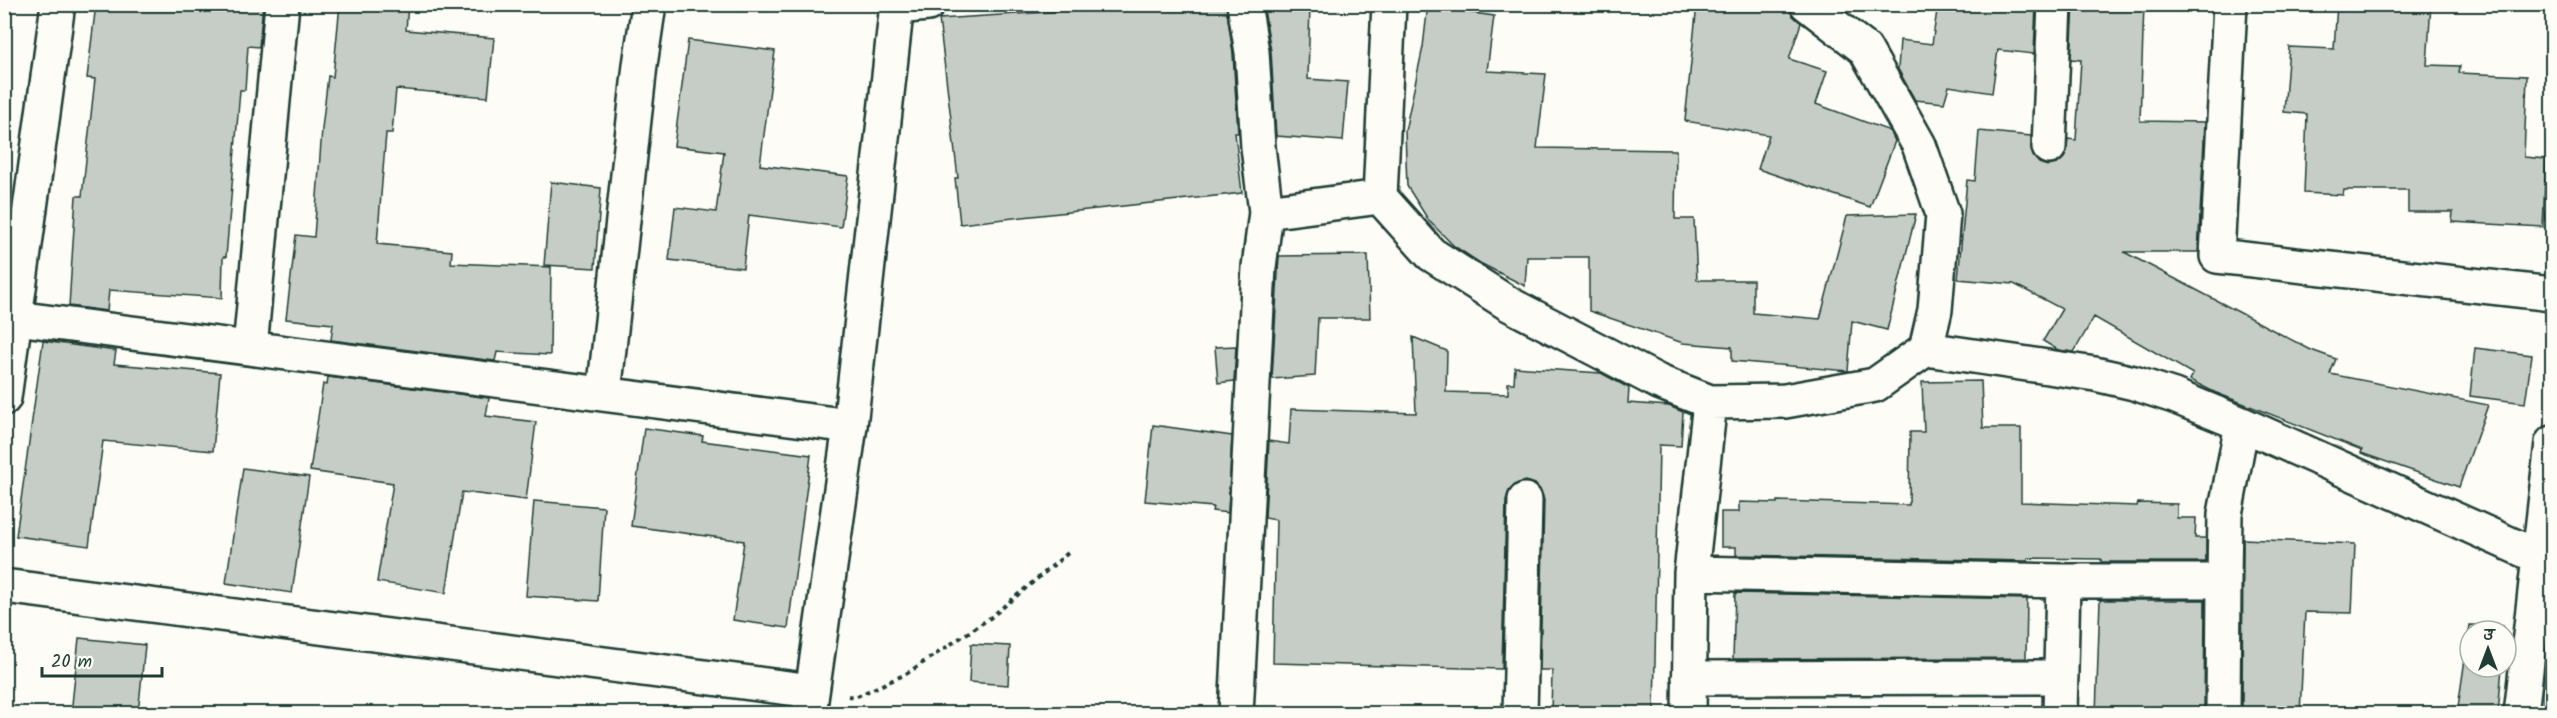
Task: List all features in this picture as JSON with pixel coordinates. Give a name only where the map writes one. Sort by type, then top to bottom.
[{"type":"street","points":[[4,398],[58,4]]},
{"type":"street","points":[[250,348],[282,4]]},
{"type":"street","points":[[604,394],[644,29],[649,4]]},
{"type":"street","points":[[1236,714],[1259,267],[1266,212],[1258,147],[1252,52],[1245,4]]},
{"type":"street","points":[[1389,4],[1380,197],[1431,254],[1509,304],[1659,382],[1710,402],[1785,401],[1875,385],[1926,349],[1935,310],[1943,214],[1919,145],[1865,49],[1807,4]]},
{"type":"street","points":[[2049,147],[2055,4]]},
{"type":"street","points":[[2230,4],[2217,256],[2553,294]]},
{"type":"street","points":[[4,586],[810,702],[907,5]]},
{"type":"street","points":[[1266,212],[1380,197]]},
{"type":"street","points":[[16,318],[850,426]]},
{"type":"street","points":[[1926,349],[2095,374],[2134,383],[2242,424],[2539,557]]},
{"type":"street","points":[[1689,714],[1691,573],[1710,402]]},
{"type":"street","points":[[2223,714],[2225,514],[2242,424]]},
{"type":"street","points":[[2520,714],[2553,443]]},
{"type":"street","points":[[1520,714],[1525,500]]},
{"type":"street","points":[[1691,573],[2062,581],[2224,581]]},
{"type":"street","points":[[2060,714],[2062,581]]},
{"type":"street","points":[[1689,678],[2061,677]]},
{"type":"path","points":[[810,702],[855,696],[906,674],[990,618],[1068,554]]},
{"type":"water","points":[[2552,608],[2552,713],[2542,713],[2545,665]]},
{"type":"building","points":[[96,4],[263,4],[259,47],[248,46],[245,90],[240,90],[226,257],[223,257],[222,298],[109,290],[107,311],[69,306],[76,196],[82,196],[95,79],[87,78]]},
{"type":"building","points":[[340,4],[408,4],[406,30],[494,38],[488,97],[396,89],[392,133],[386,133],[377,244],[452,251],[451,263],[551,267],[550,355],[497,352],[495,361],[331,340],[333,324],[286,319],[296,235],[314,237],[322,129],[328,76],[333,77]]},
{"type":"building","points":[[1174,4],[1226,4],[1233,54],[1238,133],[1235,133],[1242,193],[960,224],[955,178],[958,178],[939,19]]},
{"type":"building","points":[[1263,4],[1310,4],[1308,79],[1348,82],[1343,141],[1276,136],[1271,51]]},
{"type":"building","points":[[1428,4],[1461,4],[1460,11],[1494,16],[1487,71],[1546,74],[1537,148],[1676,150],[1675,219],[1694,219],[1697,280],[1753,280],[1753,313],[1820,319],[1847,216],[1916,214],[1887,330],[1852,321],[1848,371],[1732,361],[1732,347],[1683,343],[1589,311],[1589,257],[1527,257],[1525,286],[1480,263],[1454,246],[1429,221],[1407,186],[1405,131],[1423,47]]},
{"type":"building","points":[[1697,4],[1789,6],[1790,12],[1801,23],[1789,59],[1827,71],[1816,104],[1890,131],[1895,141],[1870,207],[1758,169],[1769,135],[1685,121]]},
{"type":"building","points":[[1938,4],[2036,4],[2034,54],[1998,50],[1992,93],[1949,86],[1944,103],[1915,100],[1898,69],[1900,40],[1932,44]]},
{"type":"building","points":[[2074,4],[2144,4],[2140,121],[2205,122],[2198,252],[2124,252],[2311,350],[2336,359],[2330,374],[2488,405],[2459,487],[2361,453],[2362,450],[2214,392],[2190,380],[2193,374],[2094,317],[2074,352],[2058,350],[2043,341],[2062,309],[2014,284],[1958,279],[1967,180],[1975,181],[1979,131],[2031,136],[2033,156],[2039,163],[2048,166],[2057,164],[2064,158],[2068,139],[2076,140],[2081,60],[2071,59]]},
{"type":"building","points":[[2337,4],[2431,4],[2427,65],[2460,66],[2459,73],[2527,76],[2524,157],[2546,159],[2543,227],[2452,222],[2453,212],[2408,212],[2408,190],[2344,190],[2343,195],[2304,193],[2307,114],[2284,112],[2289,47],[2334,49]]},
{"type":"building","points":[[688,40],[775,51],[760,165],[848,176],[841,227],[749,215],[743,268],[669,260],[675,207],[716,212],[724,152],[674,146]]},
{"type":"building","points":[[551,182],[601,188],[595,268],[544,265]]},
{"type":"building","points":[[1368,255],[1370,318],[1318,318],[1315,376],[1272,379],[1279,256]]},
{"type":"building","points":[[1413,337],[1447,351],[1446,392],[1508,394],[1508,383],[1514,383],[1515,367],[1601,373],[1629,388],[1628,403],[1669,406],[1683,412],[1681,446],[1659,445],[1654,714],[1551,714],[1552,670],[1540,670],[1544,500],[1535,484],[1526,481],[1516,484],[1509,491],[1506,500],[1502,669],[1273,663],[1276,520],[1265,518],[1269,441],[1289,444],[1291,409],[1416,413]]},
{"type":"building","points":[[43,341],[116,351],[114,364],[220,373],[213,451],[103,441],[89,546],[16,536]]},
{"type":"building","points":[[1236,346],[1234,381],[1218,383],[1215,347]]},
{"type":"building","points":[[2475,348],[2532,355],[2525,403],[2470,396]]},
{"type":"building","points":[[328,377],[489,398],[486,416],[536,422],[526,500],[462,492],[446,593],[377,582],[393,483],[310,471],[323,384],[327,385]]},
{"type":"building","points":[[1981,381],[1983,428],[2021,428],[2021,502],[2137,506],[2138,503],[2177,504],[2177,518],[2196,518],[2195,538],[2206,538],[2206,562],[1736,555],[1736,547],[1721,547],[1721,512],[1739,512],[1739,502],[1909,505],[1910,432],[1924,432],[1922,382]]},
{"type":"building","points":[[1153,425],[1232,436],[1228,513],[1212,511],[1213,507],[1145,501]]},
{"type":"building","points":[[644,428],[703,436],[702,441],[811,455],[788,628],[733,620],[744,541],[631,526]]},
{"type":"building","points":[[243,468],[309,477],[292,593],[226,583]]},
{"type":"building","points":[[534,501],[604,507],[598,601],[526,596]]},
{"type":"building","points":[[2243,539],[2355,544],[2352,613],[2305,612],[2300,714],[2242,714]]},
{"type":"building","points":[[1735,593],[2027,599],[2026,658],[1733,659]]},
{"type":"building","points":[[2100,600],[2205,600],[2204,714],[2096,714]]},
{"type":"building","points":[[79,638],[145,645],[138,714],[71,714]]},
{"type":"building","points":[[971,644],[1010,646],[1008,685],[969,682]]},
{"type":"building","points":[[2462,679],[2501,679],[2498,714],[2457,714]]}]
